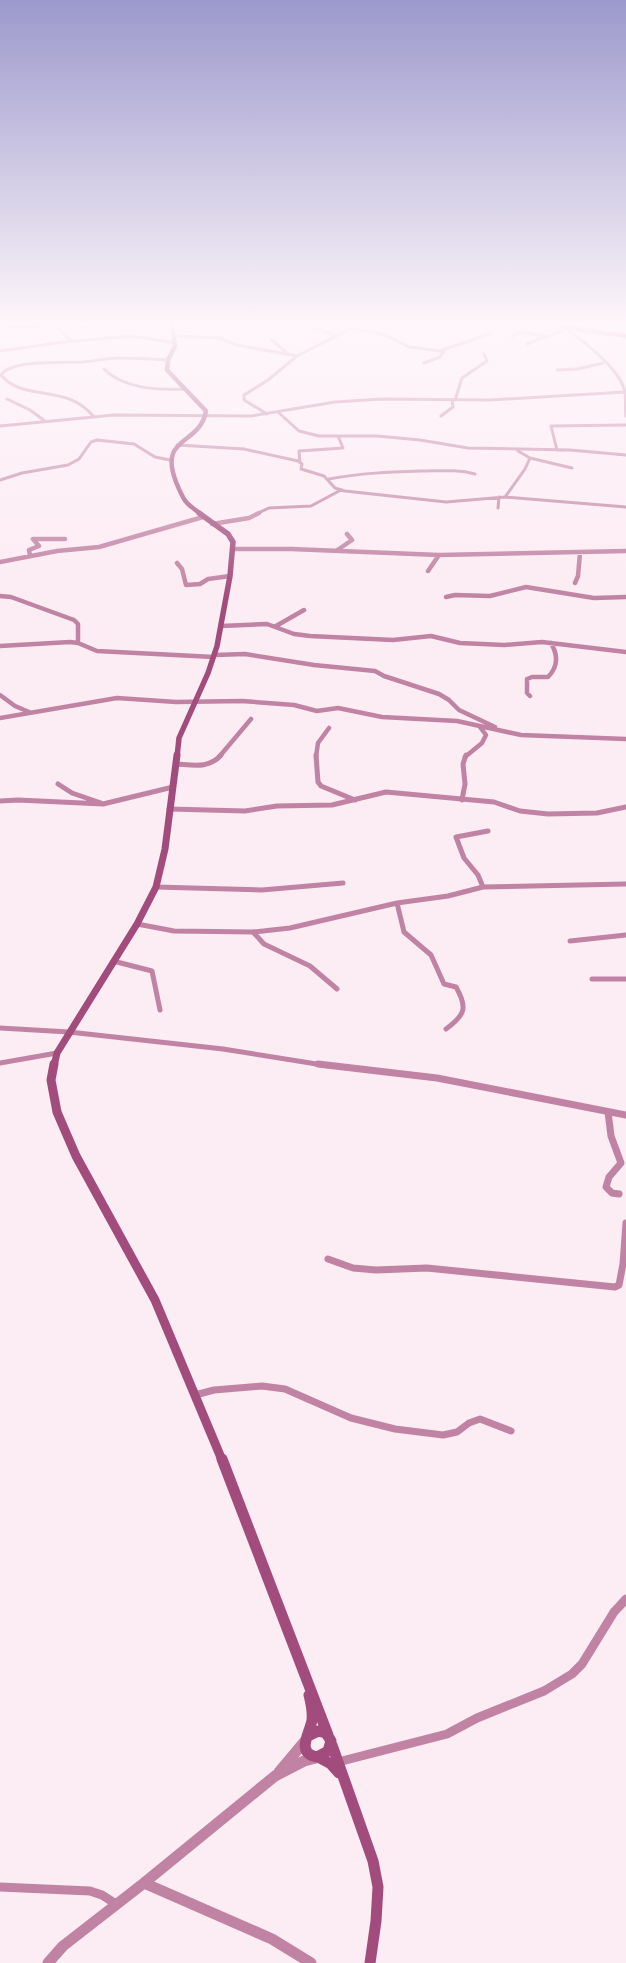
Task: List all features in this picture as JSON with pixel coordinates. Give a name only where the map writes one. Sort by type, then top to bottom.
[{"type":"main road","points":[[206,417],[197,429],[177,445],[170,460],[170,466],[180,496],[191,509],[228,534],[233,542],[234,549],[230,576],[214,656],[179,738],[164,856],[156,887],[137,924],[57,1053],[52,1067],[52,1093],[62,1126],[76,1156],[155,1300],[240,1502],[330,1740],[373,1861],[378,1886],[376,1921],[370,1963]]},
{"type":"main road","points":[[308,1683],[312,1716],[306,1738],[307,1752],[331,1764],[344,1781]]},
{"type":"main road","points":[[306,1738],[318,1731],[330,1740]]},
{"type":"main road","points":[[318,1758],[327,1755],[330,1740]]},
{"type":"street","points":[[39,416],[45,421]]},
{"type":"street","points":[[0,426],[126,416]]},
{"type":"street","points":[[160,416],[249,416]]},
{"type":"street","points":[[282,416],[302,432],[319,436],[377,436],[420,440],[468,448],[557,450],[626,455]]},
{"type":"street","points":[[557,450],[551,426],[626,425]]},
{"type":"street","points":[[338,436],[343,448],[299,451],[302,464],[301,469],[324,476],[335,488],[341,490],[446,502],[505,497],[626,507]]},
{"type":"street","points":[[0,480],[22,473],[68,465],[79,459],[91,442],[97,440],[134,444],[155,457],[170,460]]},
{"type":"street","points":[[177,445],[244,449],[300,462]]},
{"type":"street","points":[[513,449],[530,458],[572,468]]},
{"type":"street","points":[[505,497],[510,486],[528,466],[530,458]]},
{"type":"street","points":[[329,480],[347,475],[418,471],[457,470],[474,474]]},
{"type":"street","points":[[212,524],[249,518],[269,508],[311,506],[337,494],[341,490]]},
{"type":"street","points":[[498,497],[498,508]]},
{"type":"street","points":[[0,562],[106,545],[203,517]]},
{"type":"street","points":[[336,552],[352,540],[347,534]]},
{"type":"street","points":[[30,556],[29,550],[39,546],[33,539],[65,539]]},
{"type":"street","points":[[234,549],[439,554],[626,551]]},
{"type":"street","points":[[575,583],[578,576],[580,553]]},
{"type":"street","points":[[428,571],[439,554]]},
{"type":"street","points":[[177,563],[182,569],[186,585],[198,585],[208,579],[230,576]]},
{"type":"street","points":[[446,597],[455,595],[485,596],[519,588],[533,587],[588,598],[626,597]]},
{"type":"street","points":[[0,596],[11,597],[74,620],[78,624],[78,643]]},
{"type":"street","points":[[276,626],[304,610]]},
{"type":"street","points":[[220,626],[257,624],[276,626],[287,632],[310,636],[393,640],[425,636],[466,643],[551,644],[626,652]]},
{"type":"street","points":[[0,646],[78,643],[97,652],[214,656],[245,654],[314,665],[375,671],[384,676],[439,694],[459,710],[501,730]]},
{"type":"street","points":[[530,696],[527,679],[532,677],[548,677],[552,674],[557,657],[556,650],[551,644]]},
{"type":"street","points":[[0,695],[15,706],[31,712]]},
{"type":"street","points":[[0,718],[124,698],[195,702],[253,701],[294,705],[317,712],[338,708],[382,718],[438,719],[521,735],[626,739]]},
{"type":"street","points":[[176,764],[196,766],[214,763],[251,719]]},
{"type":"street","points":[[462,800],[465,783],[463,762],[466,754],[480,747],[484,742],[486,735],[480,727]]},
{"type":"street","points":[[329,728],[316,746],[314,753],[318,769],[318,782],[321,786],[355,800]]},
{"type":"street","points":[[58,784],[72,792],[103,804]]},
{"type":"street","points":[[0,801],[18,800],[103,804],[121,802],[173,787]]},
{"type":"street","points":[[169,809],[245,811],[277,806],[332,805],[386,792],[494,802],[520,810],[548,814],[597,813],[626,807]]},
{"type":"street","points":[[483,888],[478,875],[464,858],[456,837],[460,834],[488,831]]},
{"type":"street","points":[[156,887],[262,890],[343,883]]},
{"type":"street","points":[[137,924],[174,930],[253,932],[290,928],[397,903],[448,896],[483,888],[626,884]]},
{"type":"street","points":[[397,903],[404,932],[431,955],[444,984],[456,987],[462,996],[465,1008],[463,1013],[459,1019],[446,1029]]},
{"type":"street","points":[[253,932],[262,943],[272,950],[308,965],[337,989]]},
{"type":"street","points":[[570,942],[604,936],[626,935]]},
{"type":"street","points":[[113,961],[152,970],[153,981],[160,995],[160,1010]]},
{"type":"street","points":[[592,979],[626,979]]},
{"type":"street","points":[[0,1028],[69,1032],[223,1049],[315,1064],[437,1078],[626,1114]]},
{"type":"street","points":[[0,1062],[57,1053]]},
{"type":"street","points":[[608,1112],[611,1136],[621,1163],[609,1177],[606,1186],[612,1193],[619,1194]]},
{"type":"street","points":[[328,1259],[353,1268],[388,1271],[427,1268],[615,1287],[619,1285],[620,1280],[624,1251],[623,1235],[626,1224]]},
{"type":"street","points":[[195,1395],[238,1387],[285,1388],[352,1418],[395,1429],[443,1435],[457,1432],[469,1423],[480,1419],[511,1431]]},
{"type":"street","points":[[338,1762],[447,1734],[491,1712],[544,1691],[572,1674],[582,1664],[614,1612],[626,1599]]},
{"type":"street","points":[[48,1963],[63,1946],[144,1883],[275,1776],[306,1738]]},
{"type":"street","points":[[275,1776],[304,1761],[318,1758]]},
{"type":"street","points":[[144,1883],[166,1895],[269,1937],[298,1953],[311,1963]]},
{"type":"street","points":[[0,1887],[90,1891],[102,1895],[116,1904]]}]
